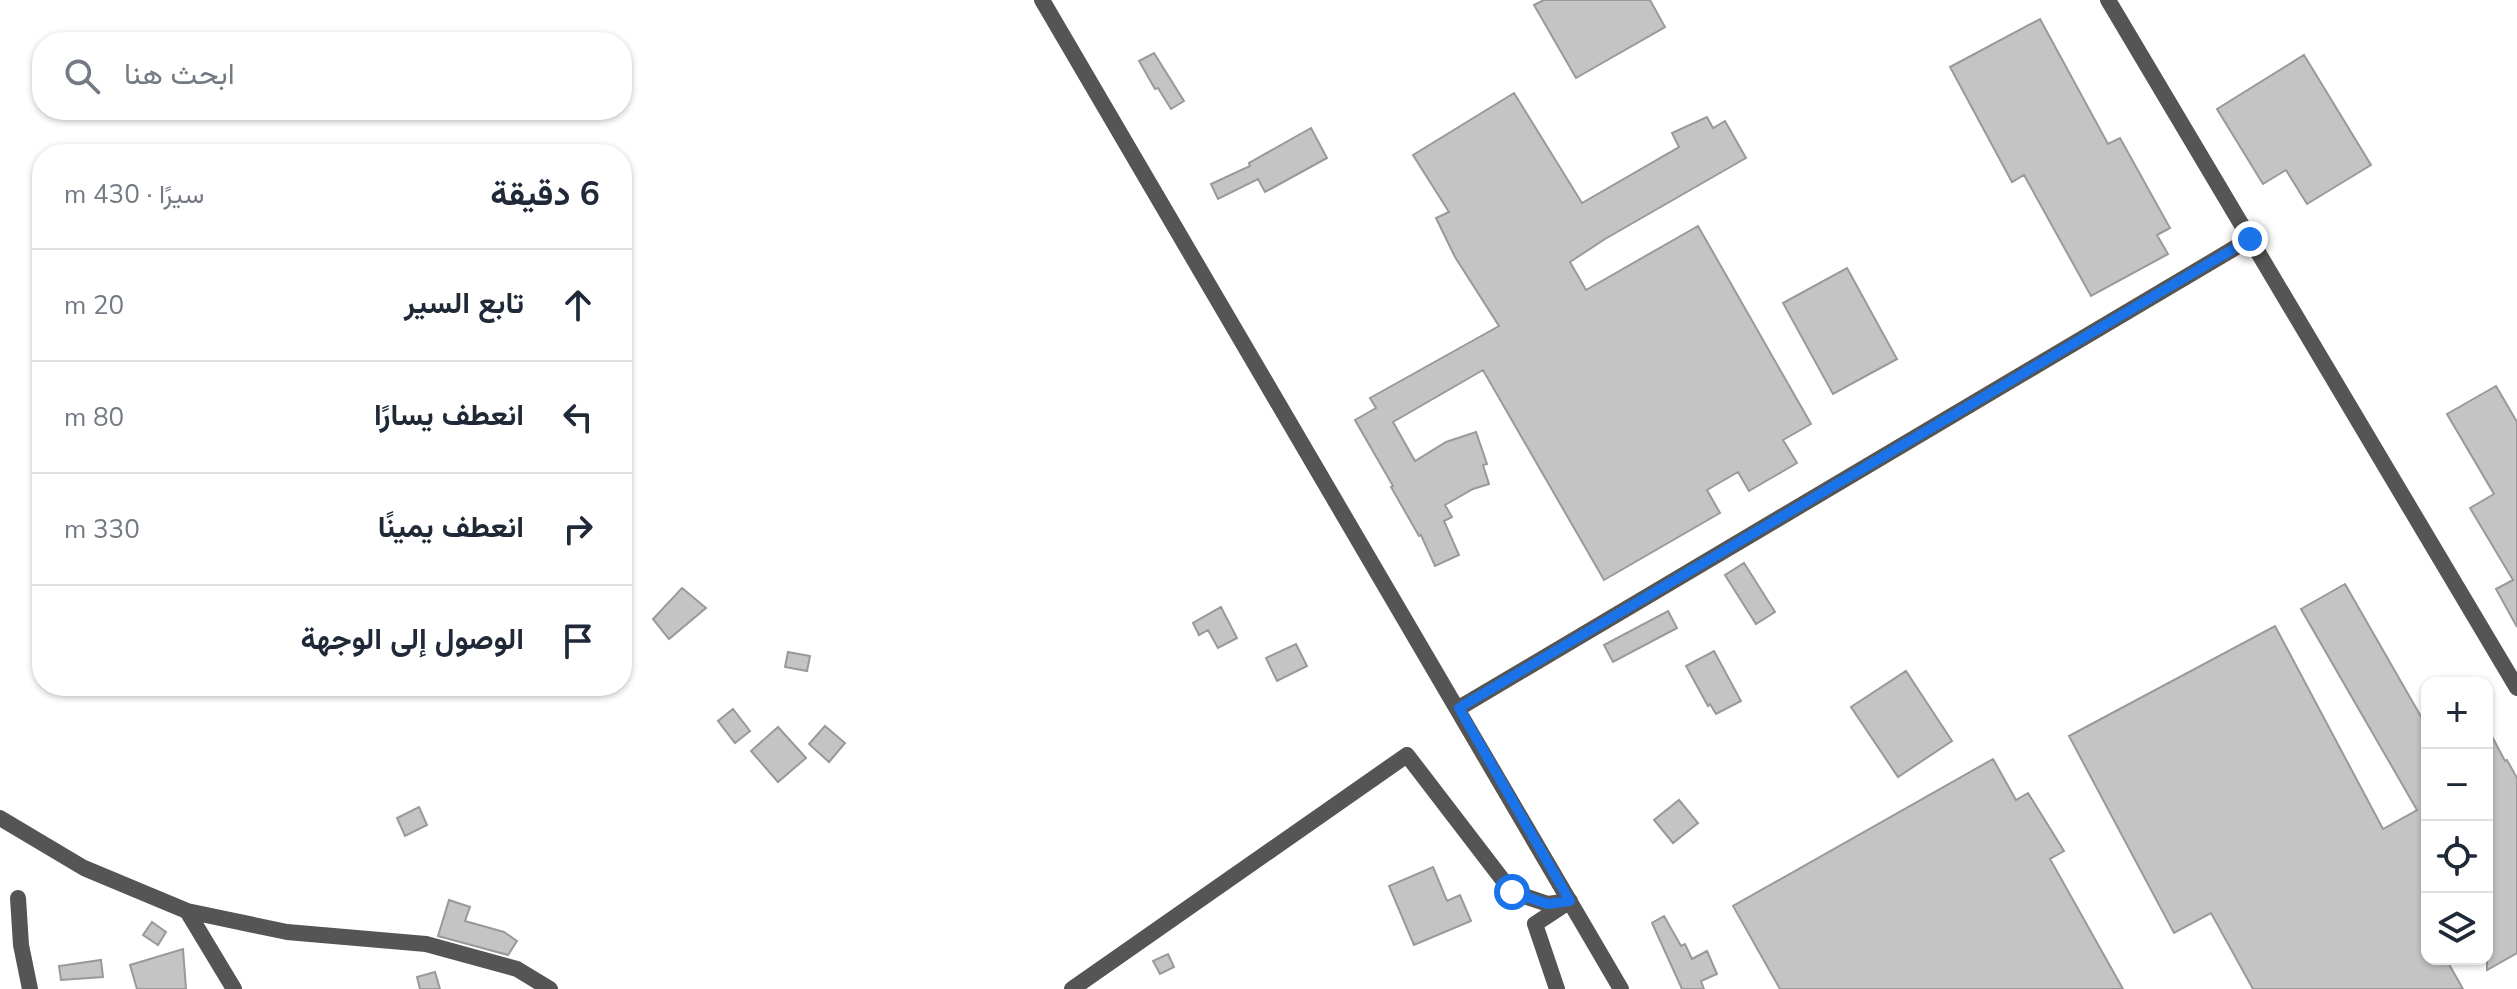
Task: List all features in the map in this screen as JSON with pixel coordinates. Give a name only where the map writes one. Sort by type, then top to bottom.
[{"type":"street","points":[[1042,0],[1621,989]]},
{"type":"street","points":[[2108,0],[2517,688]]},
{"type":"street","points":[[1459,708],[2250,239]]},
{"type":"street","points":[[1072,989],[1407,755],[1512,892],[1548,904],[1570,901]]},
{"type":"street","points":[[0,818],[84,868],[187,911],[287,932],[426,944],[517,969],[550,989]]},
{"type":"street","points":[[18,898],[21,945],[30,989]]},
{"type":"street","points":[[1557,989],[1535,924],[1570,901]]},
{"type":"street","points":[[187,911],[234,989]]},
{"type":"building","points":[[1544,0],[1650,0],[1665,27],[1576,78],[1534,5]]},
{"type":"building","points":[[2040,19],[2108,144],[2120,138],[2170,228],[2157,235],[2168,254],[2091,296],[2024,175],[2012,182],[1950,67]]},
{"type":"building","points":[[1154,53],[1184,101],[1171,109],[1139,61]]},
{"type":"building","points":[[2304,55],[2371,165],[2307,204],[2286,170],[2263,184],[2217,109]]},
{"type":"building","points":[[1514,93],[1582,203],[1679,147],[1672,133],[1707,117],[1713,128],[1725,121],[1746,158],[1570,262],[1586,290],[1698,226],[1811,424],[1783,440],[1797,463],[1749,491],[1738,472],[1707,490],[1720,513],[1604,580],[1483,370],[1393,422],[1415,461],[1446,442],[1476,432],[1487,464],[1483,465],[1489,484],[1445,505],[1452,517],[1444,521],[1459,555],[1435,566],[1421,535],[1355,420],[1376,408],[1370,398],[1499,326],[1455,257],[1436,218],[1449,212],[1413,155]]},
{"type":"building","points":[[1311,128],[1327,158],[1265,192],[1258,179],[1218,199],[1211,184],[1250,166],[1249,163]]},
{"type":"building","points":[[1847,268],[1897,359],[1833,394],[1783,303]]},
{"type":"building","points":[[2496,386],[2517,422],[2517,627],[2496,589],[2513,580],[2470,508],[2494,494],[2447,414]]},
{"type":"building","points":[[1744,563],[1775,612],[1756,624],[1725,575]]},
{"type":"building","points":[[2345,584],[2421,717],[2421,965],[2449,965],[2463,989],[2253,989],[2211,913],[2174,933],[2069,736],[2275,626],[2383,829],[2417,810],[2301,609]]},
{"type":"building","points":[[682,588],[706,608],[669,639],[653,619]]},
{"type":"building","points":[[1221,607],[1237,638],[1218,648],[1208,630],[1199,635],[1193,623]]},
{"type":"building","points":[[1668,611],[1677,628],[1613,662],[1604,645]]},
{"type":"building","points":[[1296,644],[1307,666],[1277,681],[1266,658]]},
{"type":"building","points":[[1714,651],[1741,701],[1716,714],[1710,704],[1708,706],[1686,666]]},
{"type":"building","points":[[788,652],[810,656],[807,671],[785,667]]},
{"type":"building","points":[[1906,671],[1952,741],[1898,777],[1851,707]]},
{"type":"building","points":[[733,709],[750,731],[735,743],[718,721]]},
{"type":"building","points":[[825,726],[845,743],[829,762],[809,744]]},
{"type":"building","points":[[778,727],[806,758],[778,782],[751,751]]},
{"type":"building","points":[[2493,738],[2517,778],[2517,953],[2487,970],[2487,965],[2493,965]]},
{"type":"building","points":[[1993,759],[2016,800],[2028,793],[2064,851],[2050,859],[2123,989],[1780,989],[1733,906]]},
{"type":"building","points":[[1679,800],[1698,823],[1673,843],[1654,820]]},
{"type":"building","points":[[419,807],[427,825],[405,836],[397,818]]},
{"type":"building","points":[[1433,867],[1447,901],[1460,895],[1471,921],[1414,945],[1389,886]]},
{"type":"building","points":[[449,900],[470,907],[465,921],[504,932],[517,941],[508,955],[438,936]]},
{"type":"building","points":[[1664,916],[1692,959],[1707,951],[1717,974],[1701,981],[1704,989],[1682,989],[1652,923]]},
{"type":"building","points":[[152,922],[166,932],[158,945],[143,935]]},
{"type":"building","points":[[183,949],[186,989],[137,989],[130,965]]},
{"type":"building","points":[[1168,954],[1174,967],[1160,974],[1153,961]]},
{"type":"building","points":[[101,960],[103,977],[61,980],[59,966]]},
{"type":"building","points":[[435,972],[440,989],[420,989],[417,977]]},
{"type":"route","points":[[1512,892],[1548,904],[1570,901],[1459,708],[2250,239]]}]
